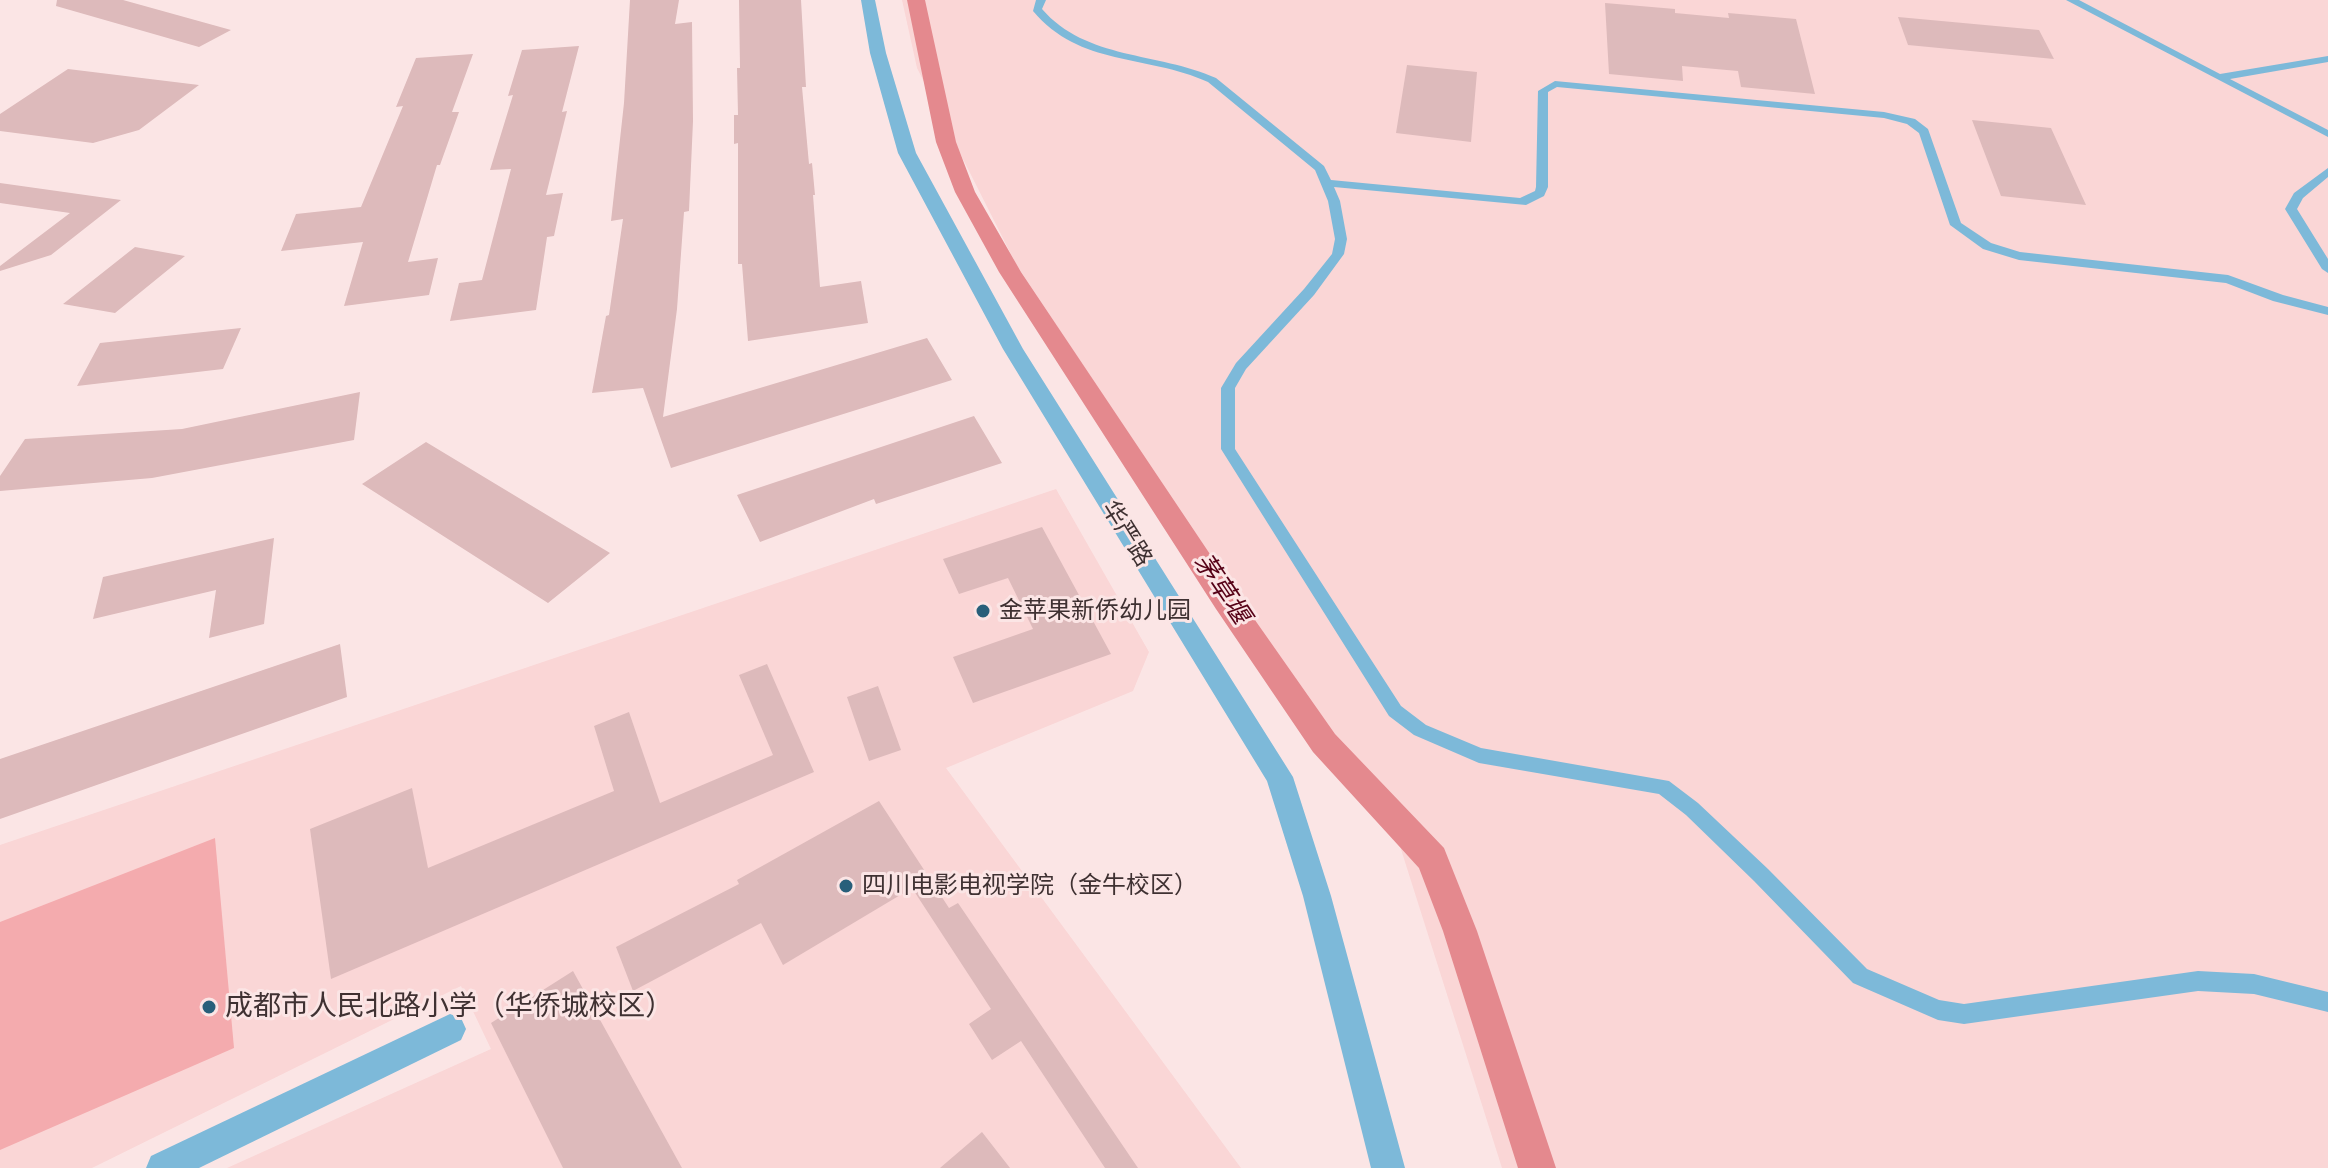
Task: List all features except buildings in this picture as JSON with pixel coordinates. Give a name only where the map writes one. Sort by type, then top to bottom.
[{"type":"street","name":"华严路","points":[[868,0],[878,53],[907,153],[1013,349],[1279,777],[1317,896],[1388,1168]]},
{"type":"street","points":[[163,1168],[450,1029]]},
{"type":"lane","points":[[1041,0],[1037,9],[1042,17],[1087,46],[1195,70],[1212,80],[1320,168],[1328,183],[1341,239],[1338,254],[1309,292],[1241,366],[1228,388],[1228,449],[1395,711],[1420,730],[1479,755],[1663,787],[1692,809],[1750,864],[1860,976],[1938,1010],[1964,1014],[2198,981],[2254,984],[2328,1002]]},
{"type":"lane","points":[[2071,0],[2328,134]]},
{"type":"lane","points":[[2220,77],[2328,59]]},
{"type":"lane","points":[[1328,183],[1522,202],[1540,193],[1542,187],[1543,91],[1555,84],[1884,115],[1911,121],[1924,131],[1956,225],[1987,246],[2019,256],[2228,279],[2278,298],[2328,311]]},
{"type":"lane","points":[[2328,171],[2298,196],[2291,209],[2328,269]]},
{"type":"shaded area","points":[[902,0],[2328,0],[2328,1168],[1502,1168],[1399,843],[1016,264],[917,68]]},
{"type":"shaded area","points":[[1056,489],[1149,652],[1133,691],[946,768],[1241,1168],[227,1168],[491,1049],[461,986],[92,1168],[0,1168],[0,845]]},
{"type":"shaded area","points":[[215,838],[234,1048],[0,1150],[0,922]]},
{"type":"waterway","name":"茅草堰","points":[[916,0],[946,142],[965,192],[1010,272],[1226,601],[1324,743],[1432,859],[1460,931],[1537,1168]]},
{"type":"place","name":"金苹果新侨幼儿园","points":[[983,611]]},
{"type":"place","name":"四川电影电视学院（金牛校区）","points":[[846,886]]},
{"type":"place","name":"成都市人民北路小学（华侨城校区）","points":[[209,1007]]}]
